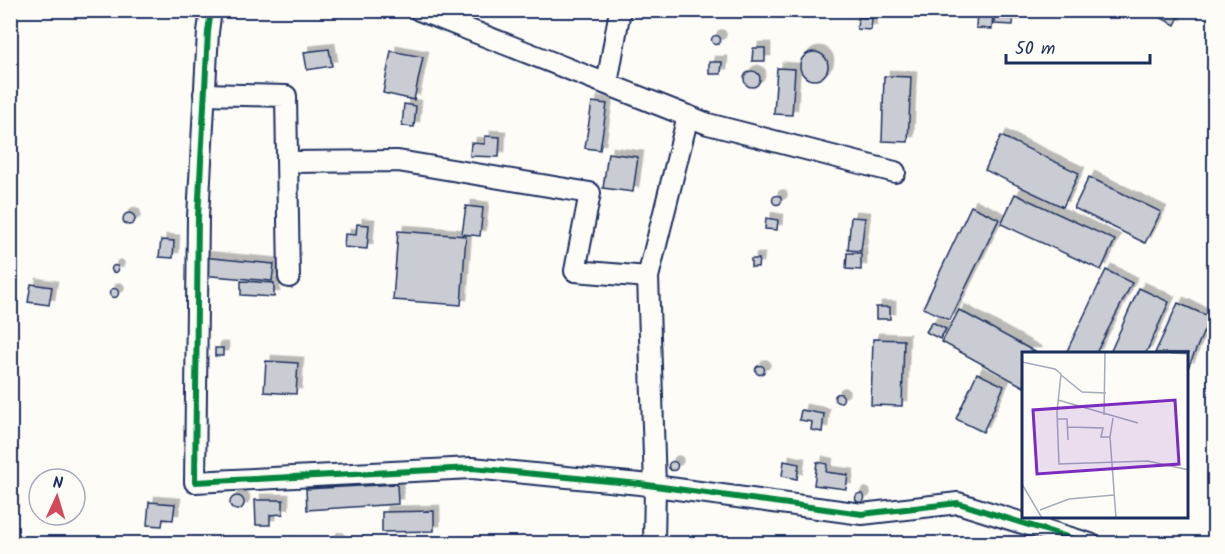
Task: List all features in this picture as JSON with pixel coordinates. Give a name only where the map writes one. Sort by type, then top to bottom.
[{"type":"street","points":[[212,10],[208,32],[198,216],[195,482],[472,468],[655,486],[862,514],[958,503],[1090,543]]},
{"type":"street","points":[[419,10],[708,124],[895,172]]},
{"type":"street","points":[[607,84],[620,10]]},
{"type":"street","points":[[204,94],[286,96],[289,277]]},
{"type":"street","points":[[654,543],[655,486],[648,277],[688,116]]},
{"type":"street","points":[[288,162],[398,161],[590,193],[575,271],[648,277]]},
{"type":"building","points":[[676,10],[692,10],[691,18],[675,16]]},
{"type":"building","points":[[977,10],[993,10],[992,29],[976,28]]},
{"type":"building","points":[[995,10],[1014,10],[1013,25],[994,24]]},
{"type":"building","points":[[1146,10],[1182,10],[1175,25]]},
{"type":"building","points":[[858,17],[872,18],[871,30],[857,29]]},
{"type":"building","points":[[716,35],[721,40],[716,45],[711,40]]},
{"type":"building","points":[[753,48],[765,48],[765,61],[752,61]]},
{"type":"building","points":[[329,49],[332,66],[307,70],[304,52]]},
{"type":"building","points":[[391,51],[423,57],[414,100],[383,93]]},
{"type":"building","points":[[814,52],[824,56],[828,66],[824,76],[814,80],[804,76],[800,66],[804,56]]},
{"type":"building","points":[[709,62],[722,62],[721,74],[709,74]]},
{"type":"building","points":[[777,68],[795,69],[792,115],[774,114]]},
{"type":"building","points":[[752,71],[758,73],[760,79],[758,85],[752,87],[746,85],[744,79],[746,73]]},
{"type":"building","points":[[884,76],[911,77],[908,142],[882,141]]},
{"type":"building","points":[[592,102],[607,104],[600,150],[585,148]]},
{"type":"building","points":[[404,104],[416,106],[414,127],[402,126]]},
{"type":"building","points":[[485,136],[500,137],[499,157],[470,156],[471,143],[485,144]]},
{"type":"building","points":[[1001,136],[1079,173],[1063,207],[985,170]]},
{"type":"building","points":[[608,153],[638,157],[633,192],[603,188]]},
{"type":"building","points":[[1089,177],[1161,212],[1145,243],[1074,208]]},
{"type":"building","points":[[1015,194],[1115,240],[1101,270],[1001,224]]},
{"type":"building","points":[[777,195],[782,200],[777,205],[772,200]]},
{"type":"building","points":[[466,206],[483,208],[480,236],[462,234]]},
{"type":"building","points":[[971,206],[999,219],[950,320],[923,308]]},
{"type":"building","points":[[131,213],[135,219],[131,225],[127,225],[123,217]]},
{"type":"building","points":[[851,217],[865,218],[861,251],[848,250]]},
{"type":"building","points":[[766,218],[778,220],[777,230],[765,229]]},
{"type":"building","points":[[357,224],[369,225],[367,249],[344,247],[345,234],[356,235]]},
{"type":"building","points":[[398,231],[466,236],[461,305],[393,300]]},
{"type":"building","points":[[161,240],[174,241],[173,258],[159,257]]},
{"type":"building","points":[[847,253],[861,253],[861,270],[846,269]]},
{"type":"building","points":[[202,257],[274,264],[272,281],[200,275]]},
{"type":"building","points":[[751,259],[759,259],[758,267],[751,267]]},
{"type":"building","points":[[115,266],[118,269],[115,272],[112,269]]},
{"type":"building","points":[[1106,270],[1132,283],[1097,352],[1066,352]]},
{"type":"building","points":[[241,281],[274,283],[274,297],[241,295]]},
{"type":"building","points":[[31,284],[52,287],[49,305],[28,302]]},
{"type":"building","points":[[114,288],[119,293],[114,298],[109,293]]},
{"type":"building","points":[[1139,288],[1169,302],[1146,352],[1110,352]]},
{"type":"building","points":[[1178,303],[1210,317],[1189,366],[1189,352],[1155,352]]},
{"type":"building","points":[[876,307],[890,307],[890,319],[876,319]]},
{"type":"building","points":[[959,310],[1035,352],[1022,352],[1022,386],[942,342]]},
{"type":"building","points":[[932,322],[946,329],[940,339],[926,332]]},
{"type":"building","points":[[873,339],[904,340],[902,406],[871,405]]},
{"type":"building","points":[[215,348],[223,348],[223,356],[215,356]]},
{"type":"building","points":[[266,361],[298,363],[296,394],[264,392]]},
{"type":"building","points":[[760,365],[765,370],[760,375],[755,370]]},
{"type":"building","points":[[977,373],[1004,386],[983,432],[956,419]]},
{"type":"building","points":[[839,393],[844,398],[839,403],[834,398]]},
{"type":"building","points":[[801,410],[824,414],[822,432],[811,430],[812,422],[799,420]]},
{"type":"building","points":[[673,461],[678,466],[673,471],[668,466]]},
{"type":"building","points":[[784,461],[799,464],[797,479],[782,476]]},
{"type":"building","points":[[817,462],[827,464],[826,472],[848,475],[846,489],[814,485]]},
{"type":"building","points":[[397,484],[398,504],[307,510],[306,489]]},
{"type":"building","points":[[860,493],[865,498],[860,503],[855,498]]},
{"type":"building","points":[[234,496],[240,496],[244,503],[240,510],[234,510],[230,506],[230,500]]},
{"type":"building","points":[[255,500],[283,500],[283,514],[270,515],[270,525],[256,525]]},
{"type":"building","points":[[149,502],[175,504],[173,520],[163,519],[162,526],[147,525]]},
{"type":"building","points":[[434,511],[434,531],[382,532],[382,512]]},
{"type":"building","points":[[332,538],[338,539],[340,544],[328,544]]},
{"type":"cycle path","points":[[211,10],[198,217],[195,482],[472,468],[640,484],[862,514],[958,503],[1090,544]]}]
